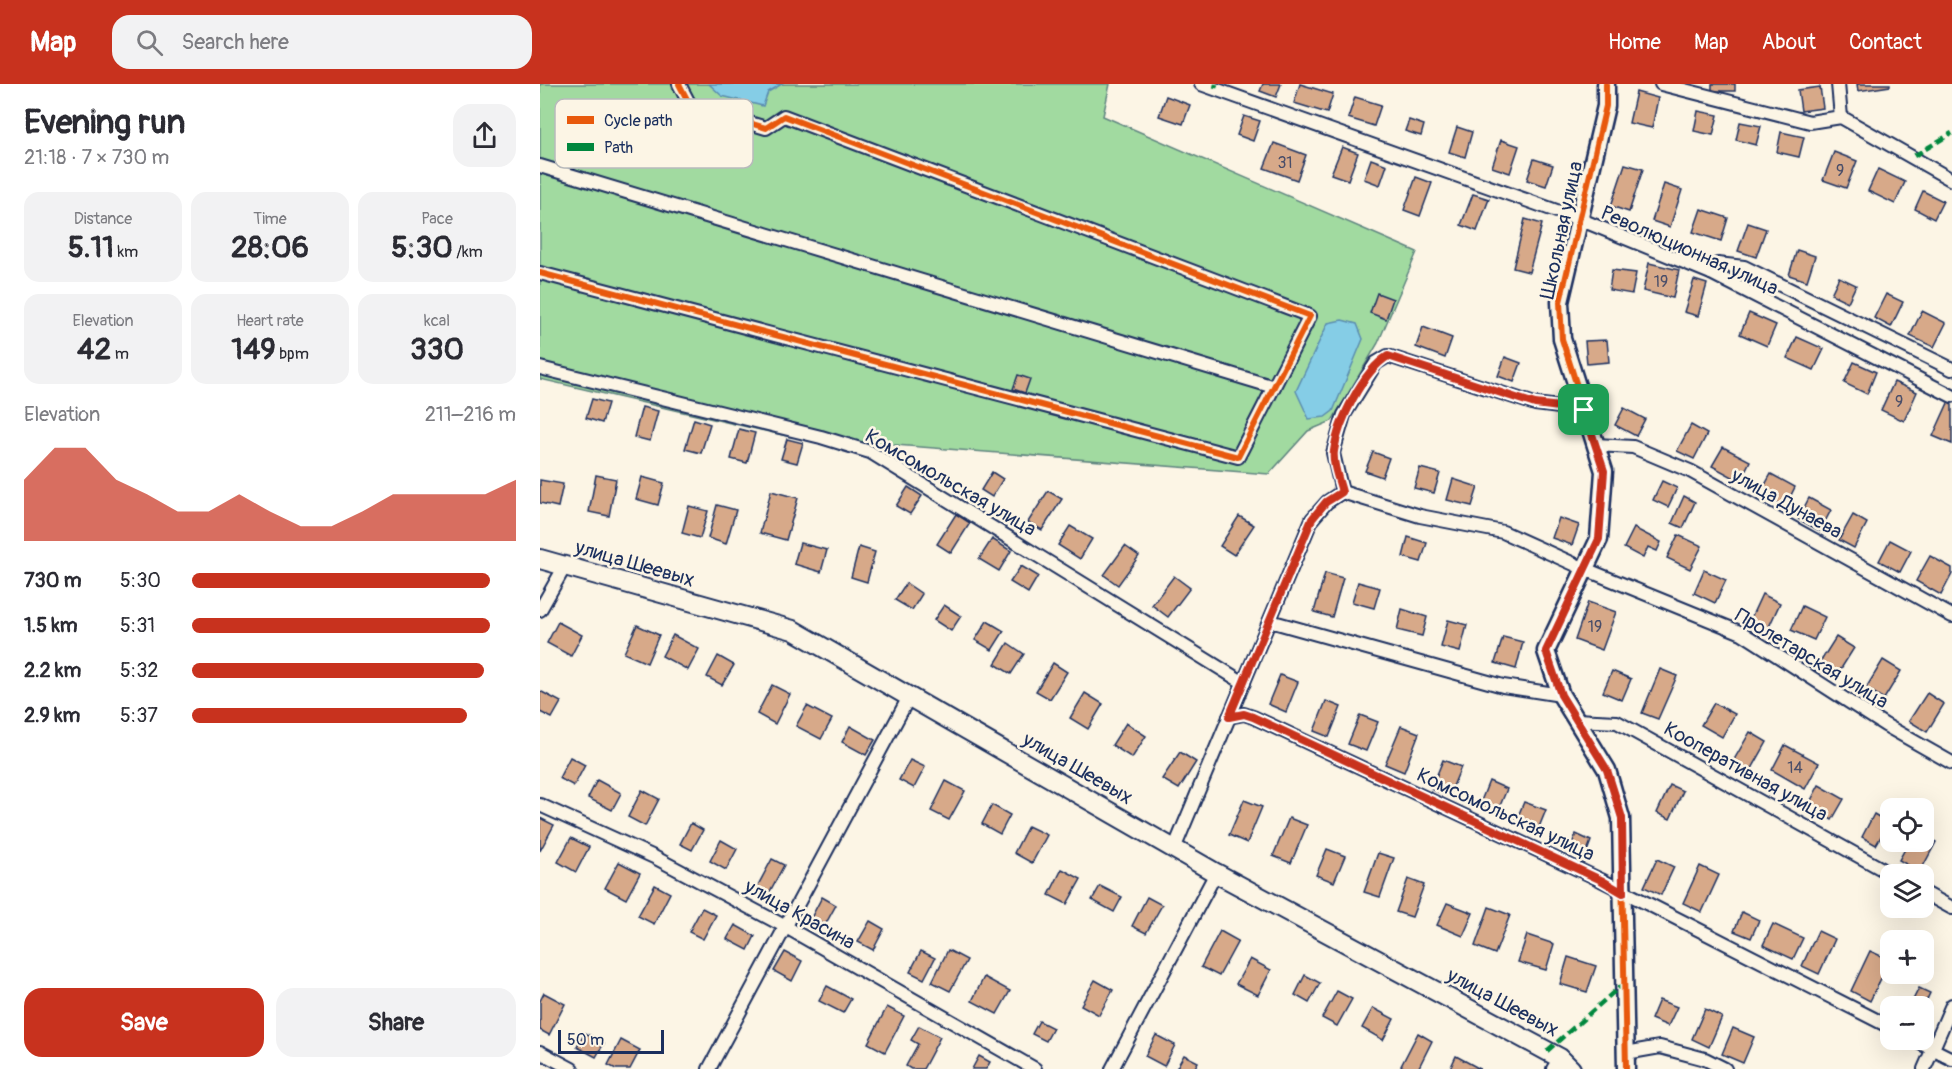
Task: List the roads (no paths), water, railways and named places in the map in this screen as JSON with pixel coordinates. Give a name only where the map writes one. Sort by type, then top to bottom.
[{"type":"main road","name":"улица Шеевых","points":[[540,559],[793,630],[1216,873],[1561,1066]]},
{"type":"street","points":[[678,84],[687,99]]},
{"type":"street","name":"Революционная улица","points":[[1201,84],[1579,219],[1711,273],[1952,396]]},
{"type":"street","name":"Школьная улица","points":[[1606,84],[1606,106],[1560,302],[1562,339],[1604,471],[1599,539],[1546,651],[1561,695],[1607,770],[1622,818],[1626,1061]]},
{"type":"street","points":[[1661,84],[1810,122],[1841,117],[1952,180]]},
{"type":"street","points":[[1838,84],[1841,117]]},
{"type":"street","points":[[540,273],[1238,457],[1310,316],[784,116],[766,128],[753,124]]},
{"type":"street","points":[[540,166],[1274,387]]},
{"type":"street","points":[[1711,273],[1718,264],[1744,267],[1952,369]]},
{"type":"street","points":[[1174,849],[1312,519],[1326,502],[1342,492],[1334,453],[1344,415],[1376,363],[1388,356],[1535,404],[1584,410]]},
{"type":"street","name":"Комсомольская улица","points":[[540,368],[821,436],[870,452],[1244,683]]},
{"type":"street","name":"улица Дунаева","points":[[1596,445],[1633,447],[1690,471],[1952,616]]},
{"type":"street","name":"Пролетарская улица","points":[[1342,492],[1419,516],[1503,532],[1585,569],[1742,633],[1885,724],[1952,763]]},
{"type":"street","points":[[540,610],[565,566]]},
{"type":"street","points":[[1270,621],[1503,686],[1561,695]]},
{"type":"street","points":[[709,1069],[909,697]]},
{"type":"street","name":"Комсомольская улица","points":[[1229,717],[1244,714],[1253,717],[1601,880],[1880,1022]]},
{"type":"street","name":"Кооперативная улица","points":[[1576,720],[1617,722],[1880,868]]},
{"type":"street","name":"улица Красина","points":[[540,805],[654,857],[786,927],[1035,1069]]},
{"type":"street","points":[[1112,1069],[1216,873]]},
{"type":"street","points":[[1934,898],[1952,908]]},
{"type":"street","points":[[1934,1047],[1952,1005]]},
{"type":"street","points":[[1626,1061],[1660,1047],[1705,1059],[1725,1069]]},
{"type":"street","points":[[1924,1069],[1933,1050]]},
{"type":"street","points":[[1934,1050],[1952,1059]]},
{"type":"street","points":[[540,1052],[572,1069]]},
{"type":"water","points":[[709,84],[782,84],[768,92],[763,106],[753,104],[753,99],[734,99],[722,96]]},
{"type":"water","points":[[1342,320],[1357,324],[1363,339],[1333,411],[1325,417],[1309,419],[1296,391],[1328,323]]}]
